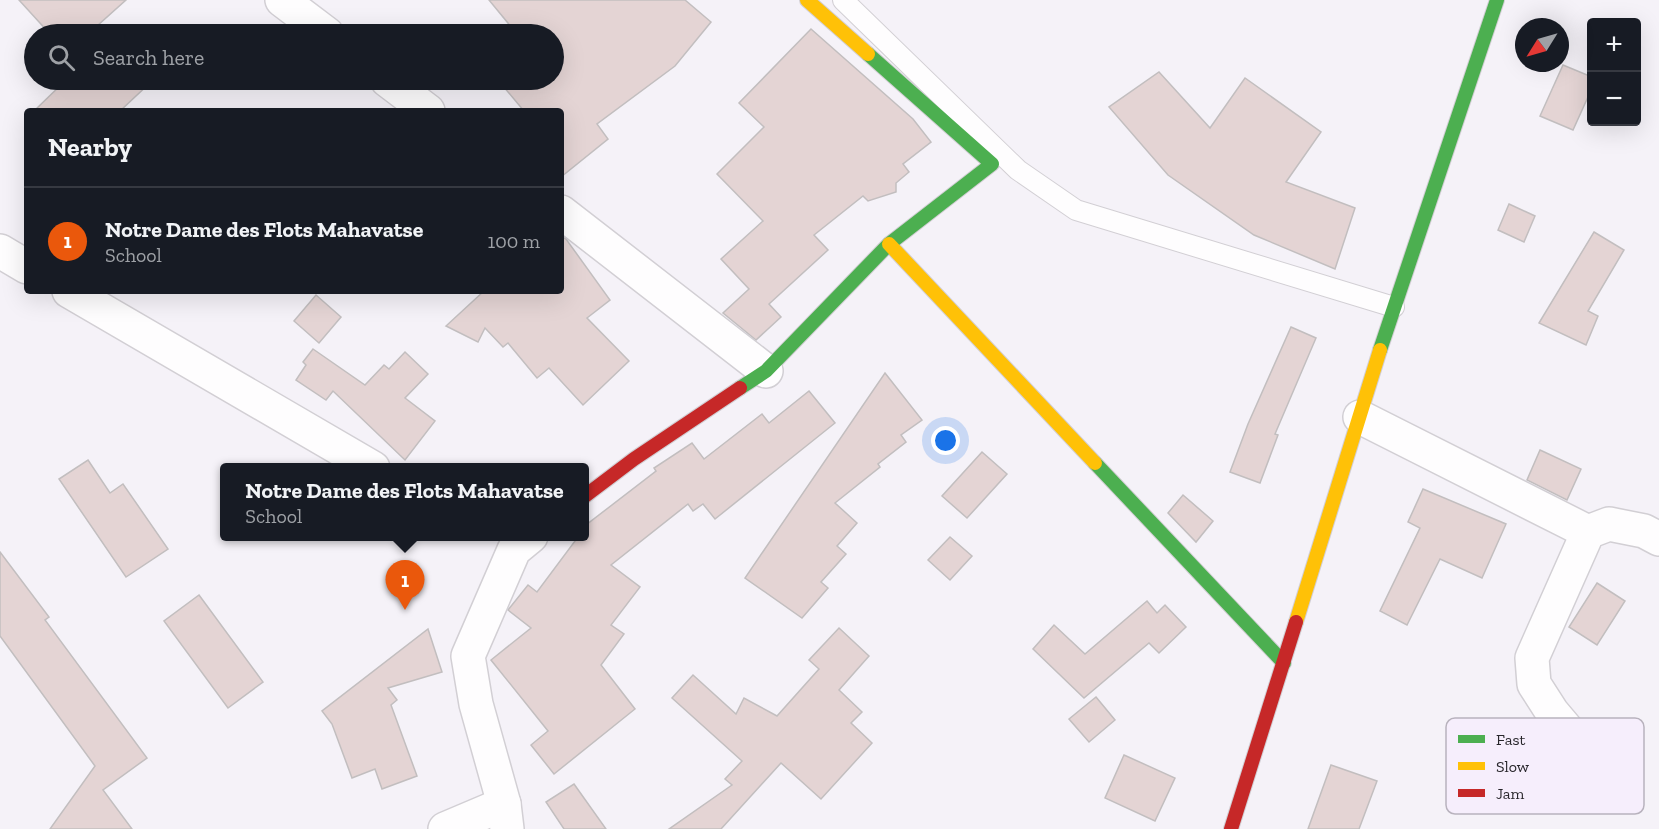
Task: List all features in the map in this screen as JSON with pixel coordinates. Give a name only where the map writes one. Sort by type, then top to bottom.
[{"type":"street","points":[[282,0],[314,24]]},
{"type":"street","points":[[589,493],[634,459],[766,371],[889,244],[992,164],[807,0]]},
{"type":"street","points":[[1231,829],[1394,308],[1497,0]]},
{"type":"street","points":[[400,90],[424,108]]},
{"type":"street","points":[[564,214],[766,371]]},
{"type":"street","points":[[889,244],[1284,663]]},
{"type":"street","points":[[0,251],[24,265]]},
{"type":"street","points":[[74,294],[364,463]]},
{"type":"street","points":[[1360,417],[1588,532]]},
{"type":"street","points":[[1557,718],[1534,684],[1532,658],[1588,532],[1609,524],[1644,531],[1659,539]]},
{"type":"street","points":[[444,829],[506,816],[476,704],[468,656],[512,541]]},
{"type":"lane","points":[[843,0],[1018,170],[1076,210],[1394,308]]},
{"type":"building","points":[[19,0],[126,0],[99,24],[41,24]]},
{"type":"building","points":[[489,0],[685,0],[711,22],[675,66],[597,124],[608,139],[564,175],[564,108],[521,108],[506,90],[564,90],[564,24],[509,24]]},
{"type":"building","points":[[811,29],[913,119],[931,142],[903,164],[909,172],[896,183],[896,192],[868,201],[863,196],[814,235],[828,250],[769,304],[781,317],[756,340],[723,313],[749,289],[721,259],[763,221],[717,174],[764,127],[739,103]]},
{"type":"building","points":[[1569,67],[1587,75],[1587,99],[1573,130],[1540,116],[1560,72],[1569,72]]},
{"type":"building","points":[[1159,72],[1210,128],[1245,78],[1321,132],[1286,182],[1355,208],[1335,269],[1254,235],[1168,175],[1109,107]]},
{"type":"building","points":[[56,90],[142,90],[123,108],[37,108]]},
{"type":"building","points":[[1509,204],[1535,216],[1524,242],[1498,230]]},
{"type":"building","points":[[1594,232],[1624,250],[1588,311],[1598,316],[1586,345],[1539,323]]},
{"type":"building","points":[[564,238],[610,300],[587,318],[629,361],[583,405],[549,368],[537,378],[508,343],[503,347],[485,328],[478,342],[446,326],[481,294],[564,294]]},
{"type":"building","points":[[316,295],[341,317],[319,343],[294,321]]},
{"type":"building","points":[[1291,327],[1316,338],[1275,434],[1278,435],[1260,483],[1230,472],[1248,424]]},
{"type":"building","points":[[313,349],[365,385],[384,365],[389,369],[405,352],[428,374],[405,398],[435,421],[405,460],[333,391],[326,400],[296,380],[306,365],[303,362]]},
{"type":"building","points":[[885,373],[922,420],[901,435],[906,442],[878,464],[880,467],[835,503],[857,523],[837,546],[846,554],[821,582],[828,588],[802,618],[745,578]]},
{"type":"building","points":[[809,391],[835,423],[715,519],[703,504],[693,511],[688,504],[611,565],[640,587],[611,625],[624,634],[601,665],[635,709],[554,774],[531,745],[548,731],[491,660],[531,628],[508,610],[528,585],[537,592],[575,541],[589,541],[589,523],[656,471],[654,468],[692,443],[704,459],[762,414],[769,423]]},
{"type":"building","points":[[1540,450],[1581,469],[1567,500],[1527,480]]},
{"type":"building","points":[[982,452],[1007,474],[967,518],[942,496]]},
{"type":"building","points":[[88,460],[110,493],[123,484],[168,549],[126,577],[59,479]]},
{"type":"building","points":[[1423,489],[1506,524],[1482,578],[1440,559],[1407,625],[1380,611],[1420,528],[1408,522]]},
{"type":"building","points":[[1183,495],[1213,521],[1196,542],[1168,513]]},
{"type":"building","points":[[950,537],[972,556],[950,580],[928,560]]},
{"type":"building","points":[[0,552],[49,617],[45,620],[147,758],[103,790],[132,829],[50,829],[95,766],[0,636]]},
{"type":"building","points":[[1597,583],[1625,601],[1597,645],[1569,627]]},
{"type":"building","points":[[199,595],[263,682],[228,708],[164,621]]},
{"type":"building","points":[[1147,601],[1157,613],[1165,605],[1186,627],[1159,653],[1149,643],[1084,698],[1033,649],[1054,625],[1085,654]]},
{"type":"building","points":[[839,628],[869,656],[839,690],[862,712],[851,723],[872,743],[821,799],[781,763],[721,829],[669,829],[732,785],[725,779],[742,761],[672,698],[693,675],[736,714],[744,698],[777,716],[819,669],[809,660]]},
{"type":"building","points":[[428,629],[442,672],[388,688],[397,700],[391,705],[417,776],[382,789],[375,769],[352,778],[332,724],[322,711]]},
{"type":"building","points":[[1096,697],[1115,720],[1089,742],[1069,719]]},
{"type":"building","points":[[1124,755],[1175,778],[1155,821],[1105,798]]},
{"type":"building","points":[[1331,765],[1377,781],[1359,829],[1308,829]]},
{"type":"building","points":[[574,784],[606,829],[564,829],[546,802]]},
{"type":"traffic: fast","points":[[1380,350],[1497,0]]},
{"type":"traffic: fast","points":[[740,388],[766,371],[889,244],[992,164],[868,54]]},
{"type":"traffic: fast","points":[[1095,463],[1284,663]]},
{"type":"traffic: slow","points":[[807,0],[868,54]]},
{"type":"traffic: slow","points":[[889,244],[1095,463]]},
{"type":"traffic: slow","points":[[1296,622],[1380,350]]},
{"type":"traffic: jam","points":[[589,493],[634,459],[740,388]]},
{"type":"traffic: jam","points":[[1231,829],[1296,622]]},
{"type":"place","name":"Notre Dame des Flots Mahavatse","points":[[405,610]]}]
